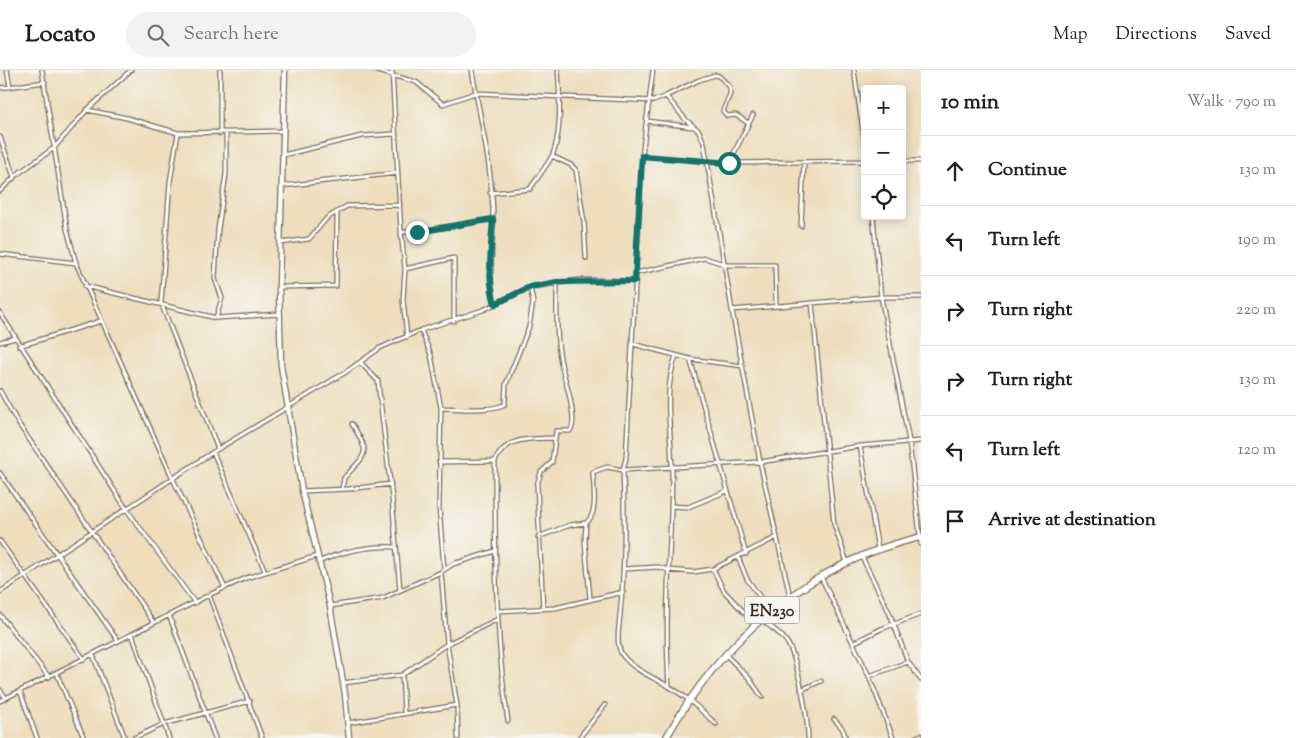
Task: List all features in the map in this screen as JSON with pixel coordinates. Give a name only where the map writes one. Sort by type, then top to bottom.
[{"type":"main road","name":"EN230","points":[[666,738],[690,700],[725,654],[770,611],[821,576],[847,563],[878,549],[920,539]]},
{"type":"street","points":[[7,70],[10,87]]},
{"type":"street","points":[[42,70],[67,229],[76,263],[225,588]]},
{"type":"street","points":[[0,191],[14,177],[54,148],[87,110],[132,70]]},
{"type":"street","points":[[220,70],[220,134]]},
{"type":"street","points":[[285,70],[279,287],[281,366],[286,407],[302,491],[330,606],[343,683],[349,738]]},
{"type":"street","points":[[374,70],[421,84],[443,104],[476,93],[650,101],[666,96],[699,80],[719,76],[730,87],[730,94],[723,111],[727,116],[736,115],[748,123]]},
{"type":"street","points":[[392,70],[401,232],[405,269],[403,300],[407,337]]},
{"type":"street","points":[[472,70],[493,219],[490,263],[491,291],[495,304]]},
{"type":"street","points":[[490,193],[530,189],[552,156],[560,96],[558,70]]},
{"type":"street","points":[[653,70],[642,156],[633,344],[626,458],[623,470],[623,592],[618,640],[621,653],[650,677],[690,700],[716,724]]},
{"type":"street","points":[[854,70],[863,130]]},
{"type":"street","points":[[0,88],[45,82]]},
{"type":"street","points":[[666,96],[701,134],[708,161],[724,264],[760,462],[775,538],[790,596]]},
{"type":"street","points":[[87,110],[127,118],[178,133],[226,134],[283,131]]},
{"type":"street","points":[[729,163],[753,115]]},
{"type":"street","points":[[647,121],[693,127]]},
{"type":"street","points":[[178,133],[170,182],[161,303],[218,449]]},
{"type":"street","points":[[216,318],[222,295],[215,279],[218,229],[226,174],[226,134]]},
{"type":"street","points":[[283,156],[362,136],[395,134]]},
{"type":"street","points":[[0,137],[14,177]]},
{"type":"street","points":[[552,156],[572,165],[576,170],[584,222],[586,258]]},
{"type":"street","points":[[642,156],[729,163],[861,161]]},
{"type":"street","points":[[906,161],[921,161]]},
{"type":"street","points":[[801,226],[804,162]]},
{"type":"street","points":[[282,186],[398,174]]},
{"type":"street","points":[[280,243],[309,240],[327,218],[347,206],[400,205]]},
{"type":"street","points":[[279,287],[336,286],[336,212]]},
{"type":"street","points":[[401,232],[417,232],[493,219]]},
{"type":"street","points":[[873,220],[881,298],[909,441],[920,539]]},
{"type":"street","points":[[0,254],[76,263]]},
{"type":"street","points":[[405,269],[454,258],[454,321]]},
{"type":"street","points":[[636,273],[706,258],[724,264],[775,265],[776,305]]},
{"type":"street","points":[[0,592],[213,452],[380,348],[421,330],[454,321],[530,287],[557,282],[635,281]]},
{"type":"street","points":[[543,609],[538,537],[537,485],[541,472],[552,462],[557,430],[570,431],[573,426],[569,394],[558,343],[557,282]]},
{"type":"street","points":[[85,286],[161,303],[216,318],[280,314]]},
{"type":"street","points":[[441,408],[483,408],[505,404],[508,378],[529,327],[533,302],[530,287]]},
{"type":"street","points":[[732,310],[776,305],[921,297]]},
{"type":"street","points":[[812,303],[834,524],[847,563]]},
{"type":"street","points":[[0,313],[19,346],[126,510],[195,603]]},
{"type":"street","points":[[19,346],[101,321]]},
{"type":"street","points":[[421,330],[431,355],[441,408],[439,508],[444,568]]},
{"type":"street","points":[[0,342],[15,338]]},
{"type":"street","points":[[633,344],[690,359],[743,366]]},
{"type":"street","points":[[668,686],[666,654],[672,467],[669,383],[676,356]]},
{"type":"street","points":[[690,359],[746,554]]},
{"type":"street","points":[[360,362],[378,381],[391,484],[400,590]]},
{"type":"street","points":[[0,391],[18,423],[154,623]]},
{"type":"street","points":[[342,489],[344,478],[363,459],[365,454],[363,440],[352,424]]},
{"type":"street","points":[[508,721],[502,689],[498,619],[495,551],[495,461],[499,451],[516,441],[555,438]]},
{"type":"street","points":[[538,537],[570,525],[586,523],[590,520],[593,512],[593,472],[607,467],[623,470],[760,462],[860,446],[921,440]]},
{"type":"street","points":[[860,446],[878,549]]},
{"type":"street","points":[[213,452],[266,571]]},
{"type":"street","points":[[439,462],[495,461]]},
{"type":"street","points":[[0,473],[118,641]]},
{"type":"street","points":[[302,491],[391,484]]},
{"type":"street","points":[[671,506],[688,507],[727,491]]},
{"type":"street","points":[[586,523],[585,542],[590,598]]},
{"type":"street","points":[[623,569],[659,567],[668,570],[693,572],[713,569],[775,538]]},
{"type":"street","points":[[0,541],[84,659]]},
{"type":"street","points":[[318,562],[342,552],[373,547],[395,547]]},
{"type":"street","points":[[330,606],[383,598],[441,572],[444,568],[495,551]]},
{"type":"street","points":[[0,701],[57,674],[209,595],[266,571],[317,556]]},
{"type":"street","points":[[862,556],[895,624],[908,662],[921,680]]},
{"type":"street","points":[[738,557],[747,579],[770,611]]},
{"type":"street","points":[[713,569],[724,591],[755,624]]},
{"type":"street","points":[[441,572],[446,644],[457,705],[458,738]]},
{"type":"street","points":[[821,576],[869,676],[893,738]]},
{"type":"street","points":[[498,611],[543,609],[623,592]]},
{"type":"street","points":[[209,595],[250,701],[262,738]]},
{"type":"street","points":[[853,643],[921,614]]},
{"type":"street","points":[[0,615],[49,677]]},
{"type":"street","points":[[169,615],[215,738]]},
{"type":"street","points":[[343,683],[402,675],[446,644],[498,619]]},
{"type":"street","points":[[761,619],[788,643],[801,690],[808,738]]},
{"type":"street","points":[[132,634],[169,738]]},
{"type":"street","points":[[93,654],[125,738]]},
{"type":"street","points":[[725,654],[749,678],[762,697]]},
{"type":"street","points":[[869,676],[908,662]]},
{"type":"street","points":[[57,674],[84,738]]},
{"type":"street","points":[[402,675],[404,713]]},
{"type":"street","points":[[801,690],[821,681]]},
{"type":"street","points":[[0,690],[6,698]]},
{"type":"street","points":[[20,691],[38,738]]},
{"type":"street","points":[[134,738],[164,724],[250,701]]},
{"type":"street","points":[[579,738],[605,704]]},
{"type":"street","points":[[348,723],[457,705]]},
{"type":"street","points":[[834,719],[846,738]]},
{"type":"street","points":[[914,738],[921,735]]},
{"type":"route","points":[[417,232],[493,219],[490,263],[491,291],[495,304],[530,287],[557,282],[580,280],[635,281],[642,156],[729,163]]}]
